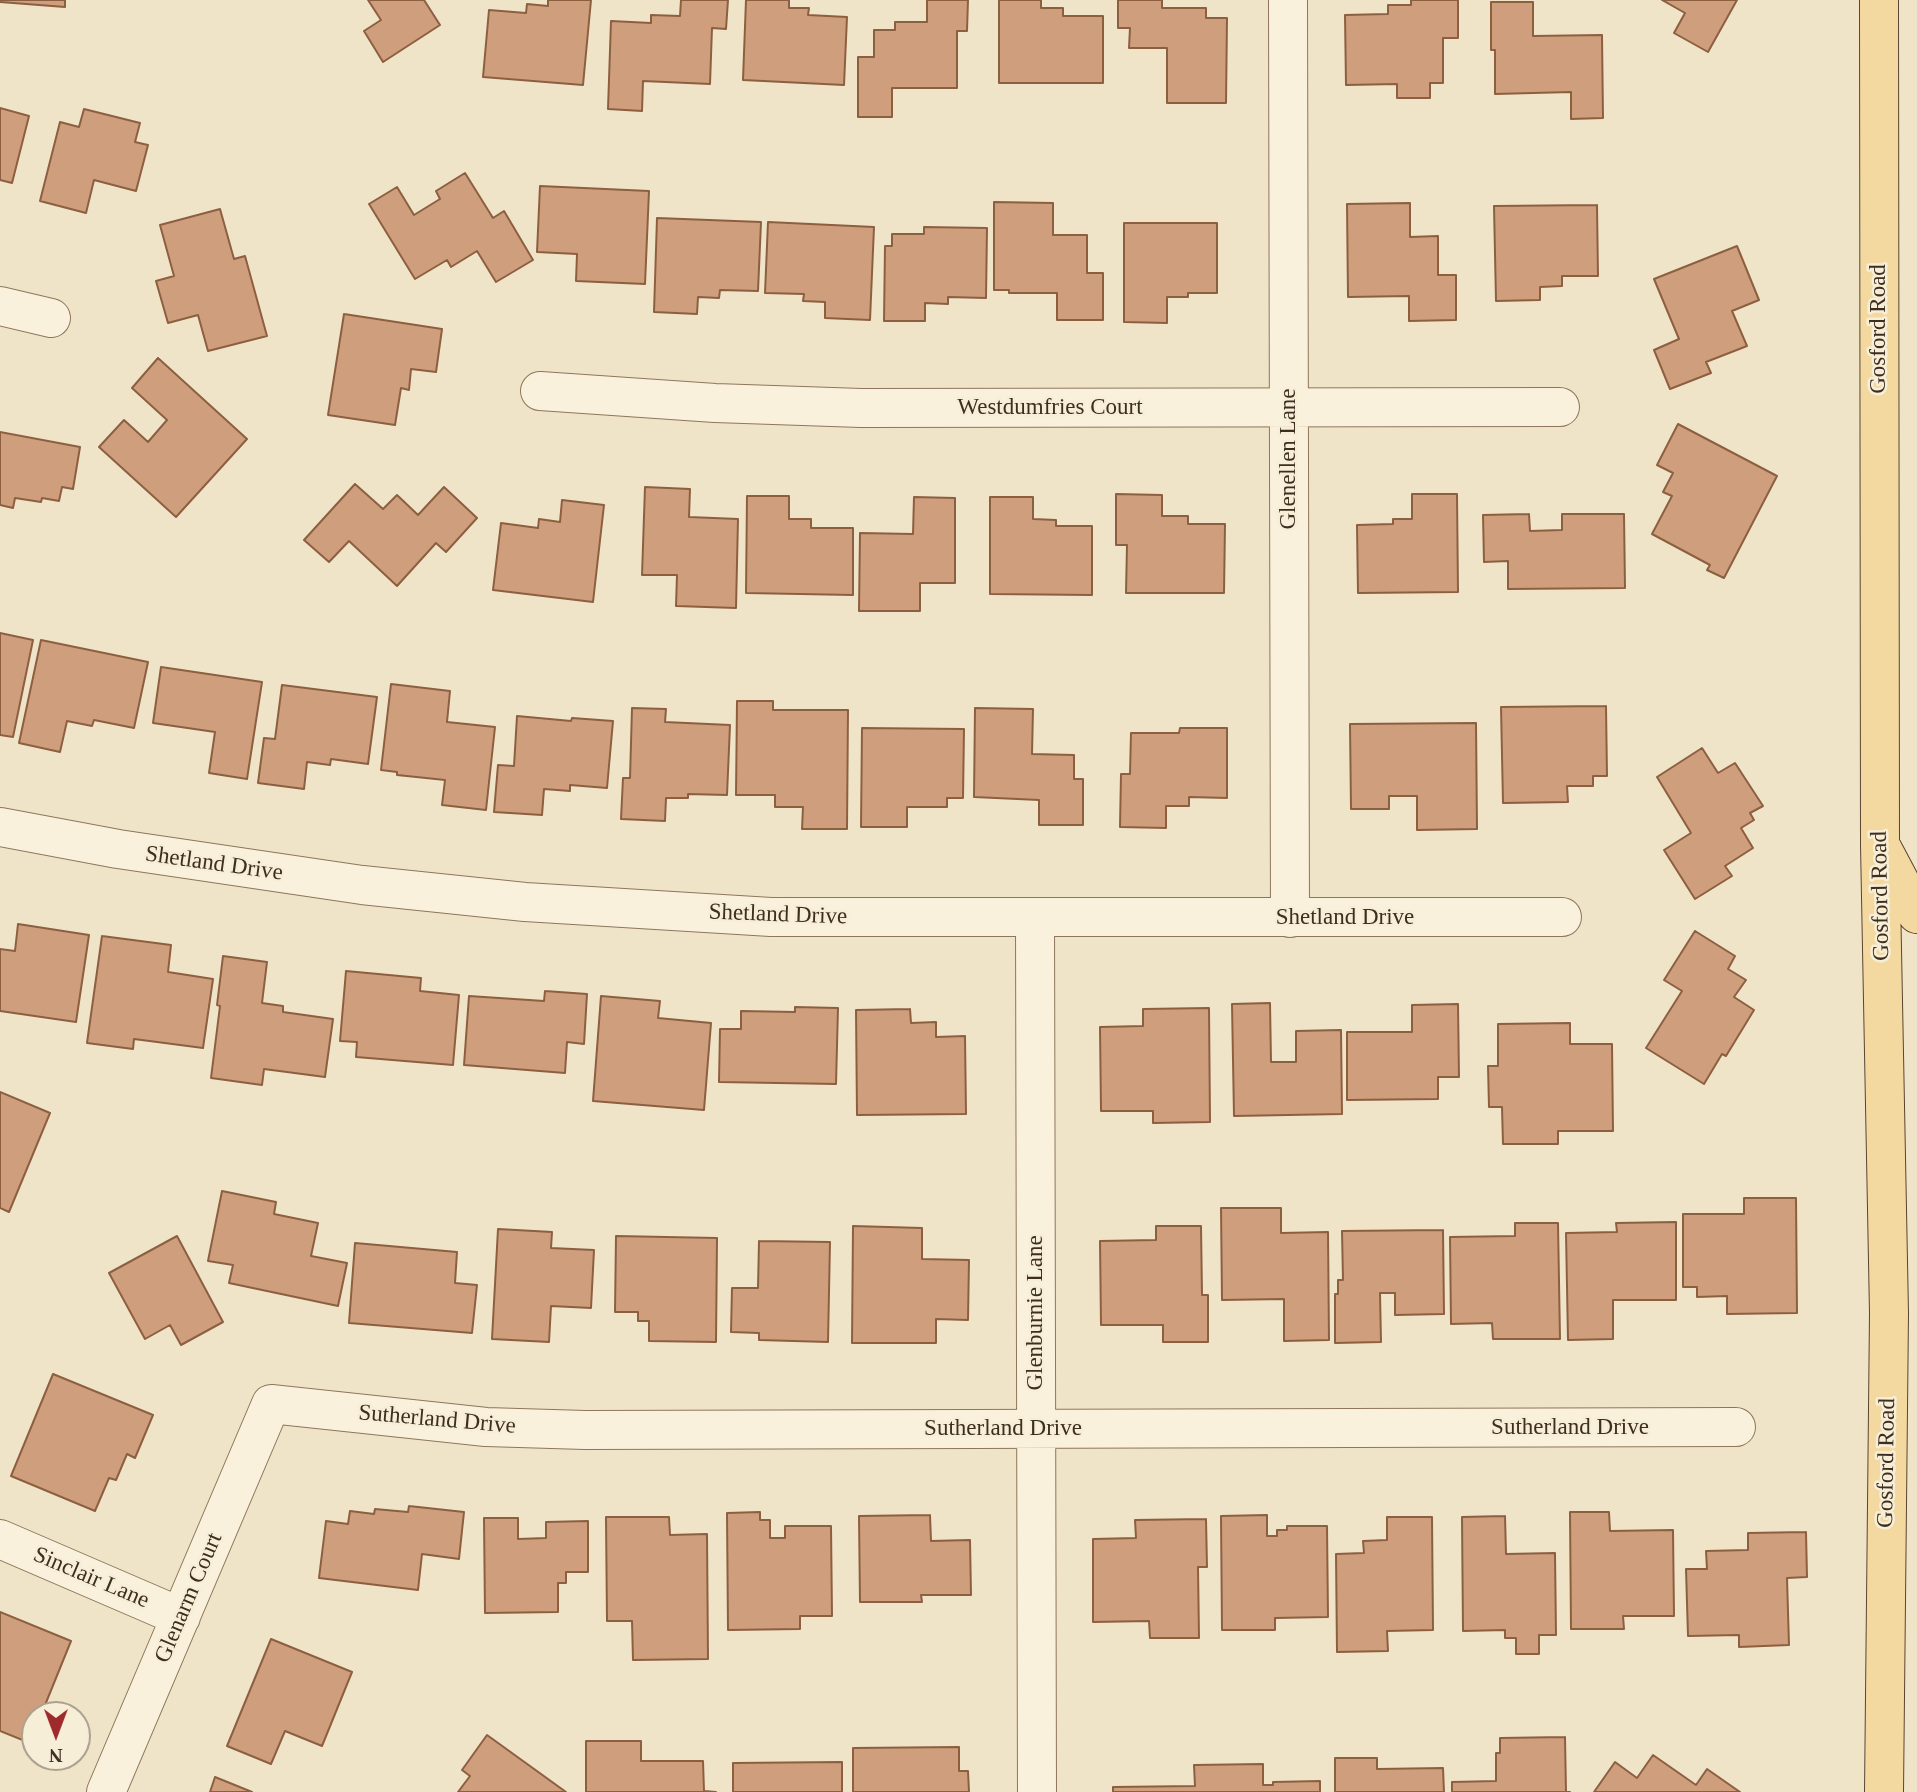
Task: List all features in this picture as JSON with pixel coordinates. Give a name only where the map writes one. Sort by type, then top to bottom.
[{"type":"main road","name":"Gosford Road","points":[[1879,0],[1880,845],[1889,1313],[1884,1792]]},
{"type":"main road","points":[[1880,845],[1917,914]]},
{"type":"street","name":"Glenellen Lane","points":[[1287,0],[1290,918]]},
{"type":"street","points":[[0,306],[51,318]]},
{"type":"street","name":"Westdumfries Court","points":[[540,391],[715,403],[861,408],[1560,407]]},
{"type":"street","name":"Shetland Drive","points":[[0,827],[118,849],[335,881],[525,902],[772,917],[1562,917]]},
{"type":"street","name":"Glenburnie Lane","points":[[1035,918],[1037,1792]]},
{"type":"street","name":"Sutherland Drive","points":[[271,1404],[486,1427],[585,1430],[1736,1427]]},
{"type":"street","name":"Glenarm Court","points":[[106,1792],[271,1404]]},
{"type":"street","name":"Sinclair Lane","points":[[0,1539],[181,1617]]},
{"type":"building","points":[[65,0],[65,7],[0,2]]},
{"type":"building","points":[[368,0],[424,0],[440,25],[383,62],[364,31],[381,20]]},
{"type":"building","points":[[548,0],[591,0],[583,85],[483,77],[489,10],[526,13],[527,4],[548,6]]},
{"type":"building","points":[[681,0],[728,0],[726,29],[712,28],[710,84],[643,81],[642,111],[608,109],[611,21],[651,23],[651,15],[680,16]]},
{"type":"building","points":[[746,0],[789,0],[789,8],[809,8],[808,15],[847,17],[844,85],[743,80]]},
{"type":"building","points":[[927,0],[968,0],[967,31],[957,31],[957,88],[892,88],[892,117],[858,117],[858,57],[874,57],[874,30],[895,30],[895,22],[927,22]]},
{"type":"building","points":[[999,0],[1041,0],[1041,8],[1063,8],[1063,16],[1103,16],[1103,83],[999,83]]},
{"type":"building","points":[[1118,0],[1162,0],[1162,8],[1206,8],[1206,18],[1227,18],[1226,103],[1167,103],[1167,48],[1129,48],[1130,28],[1118,28]]},
{"type":"building","points":[[1411,0],[1458,0],[1458,38],[1443,38],[1443,83],[1430,83],[1430,98],[1397,98],[1397,84],[1346,85],[1345,15],[1388,14],[1388,5],[1411,5]]},
{"type":"building","points":[[1662,0],[1737,0],[1708,52],[1674,33],[1685,13]]},
{"type":"building","points":[[1491,2],[1533,2],[1533,36],[1602,35],[1603,118],[1571,119],[1571,92],[1495,94]]},
{"type":"building","points":[[0,108],[29,116],[12,183],[0,180]]},
{"type":"building","points":[[84,109],[140,123],[135,142],[148,145],[136,191],[94,180],[86,213],[40,201],[60,122],[79,127]]},
{"type":"building","points":[[465,173],[493,218],[504,211],[533,260],[496,282],[477,251],[451,267],[447,260],[415,279],[369,204],[397,187],[414,215],[440,199],[436,191]]},
{"type":"building","points":[[540,186],[649,191],[645,284],[576,281],[577,254],[537,252]]},
{"type":"building","points":[[994,202],[1053,203],[1053,235],[1087,235],[1087,273],[1103,273],[1103,320],[1057,320],[1057,293],[1009,293],[1009,290],[994,290]]},
{"type":"building","points":[[1410,203],[1410,237],[1438,236],[1438,275],[1456,275],[1456,320],[1409,321],[1409,296],[1348,297],[1347,204]]},
{"type":"building","points":[[1597,205],[1598,276],[1562,276],[1562,286],[1540,287],[1540,300],[1496,301],[1494,206]]},
{"type":"building","points":[[220,209],[234,259],[245,256],[267,336],[208,351],[198,315],[168,323],[156,281],[174,276],[160,225]]},
{"type":"building","points":[[657,218],[761,222],[758,291],[720,290],[719,298],[698,297],[697,314],[654,312]]},
{"type":"building","points":[[768,222],[874,227],[870,320],[825,318],[825,302],[803,301],[804,294],[765,293]]},
{"type":"building","points":[[1124,223],[1217,223],[1217,293],[1188,293],[1188,297],[1167,297],[1167,323],[1124,322]]},
{"type":"building","points":[[924,227],[987,228],[986,298],[948,297],[948,304],[925,303],[925,321],[884,321],[885,246],[892,246],[892,234],[924,234]]},
{"type":"building","points":[[1737,246],[1759,300],[1732,311],[1747,346],[1706,362],[1711,373],[1670,389],[1654,350],[1679,339],[1654,279]]},
{"type":"building","points":[[344,314],[442,329],[436,372],[411,369],[409,390],[401,388],[395,425],[328,415]]},
{"type":"building","points":[[158,358],[247,439],[176,517],[99,447],[124,420],[148,442],[167,420],[132,388]]},
{"type":"building","points":[[1678,424],[1777,476],[1724,578],[1707,570],[1710,565],[1652,534],[1672,496],[1663,492],[1673,473],[1657,465]]},
{"type":"building","points":[[0,432],[80,447],[73,489],[62,487],[59,501],[42,498],[41,502],[15,498],[13,508],[0,505]]},
{"type":"building","points":[[355,484],[383,509],[397,495],[418,515],[444,487],[477,518],[446,552],[436,543],[397,586],[349,541],[329,562],[304,540]]},
{"type":"building","points":[[645,487],[690,489],[689,517],[738,519],[736,608],[676,606],[677,575],[642,575]]},
{"type":"building","points":[[1116,494],[1162,495],[1162,516],[1188,516],[1188,524],[1225,524],[1224,593],[1126,593],[1127,545],[1116,545]]},
{"type":"building","points":[[1412,494],[1457,494],[1458,592],[1358,593],[1357,525],[1393,524],[1393,519],[1412,519]]},
{"type":"building","points":[[747,496],[789,496],[789,519],[811,519],[811,528],[853,528],[853,595],[746,593]]},
{"type":"building","points":[[914,497],[955,498],[955,583],[920,583],[920,611],[859,611],[860,533],[913,534]]},
{"type":"building","points":[[990,497],[1033,497],[1033,519],[1056,520],[1056,526],[1092,526],[1092,595],[990,594]]},
{"type":"building","points":[[562,500],[604,505],[593,602],[493,590],[501,523],[538,528],[539,519],[560,522]]},
{"type":"building","points":[[1529,514],[1530,531],[1562,530],[1562,514],[1624,514],[1625,588],[1508,589],[1508,561],[1484,562],[1483,515]]},
{"type":"building","points":[[0,633],[33,640],[13,737],[0,735]]},
{"type":"building","points":[[41,640],[148,662],[134,728],[94,720],[92,726],[67,721],[60,752],[19,743]]},
{"type":"building","points":[[161,667],[262,682],[247,779],[209,773],[215,732],[153,723]]},
{"type":"building","points":[[391,684],[450,691],[447,722],[495,727],[486,810],[442,805],[445,780],[397,775],[397,772],[381,770]]},
{"type":"building","points":[[282,685],[377,697],[368,764],[331,759],[330,765],[307,762],[304,789],[258,783],[264,738],[275,739]]},
{"type":"building","points":[[737,701],[773,701],[773,710],[848,710],[847,829],[802,829],[803,807],[775,807],[775,795],[736,795]]},
{"type":"building","points":[[1606,706],[1607,776],[1593,776],[1593,786],[1567,786],[1568,802],[1503,803],[1501,707]]},
{"type":"building","points":[[632,708],[666,709],[665,722],[730,725],[727,795],[688,794],[688,798],[666,798],[665,821],[621,819],[623,778],[630,778]]},
{"type":"building","points":[[975,708],[1033,709],[1032,754],[1074,755],[1074,779],[1083,779],[1083,825],[1039,825],[1039,800],[974,797]]},
{"type":"building","points":[[517,716],[571,721],[572,718],[613,721],[607,788],[570,785],[570,791],[544,789],[542,815],[494,812],[498,765],[514,766]]},
{"type":"building","points":[[1476,723],[1477,829],[1417,830],[1417,796],[1389,796],[1389,809],[1351,809],[1350,724]]},
{"type":"building","points":[[862,728],[964,729],[963,798],[947,798],[947,807],[907,807],[907,827],[861,827]]},
{"type":"building","points":[[1180,728],[1227,728],[1227,798],[1189,797],[1189,806],[1166,806],[1166,828],[1120,827],[1121,774],[1130,774],[1131,733],[1179,733]]},
{"type":"building","points":[[1702,748],[1718,773],[1735,763],[1763,806],[1750,813],[1754,820],[1741,828],[1753,848],[1725,866],[1732,876],[1695,899],[1664,850],[1691,833],[1657,777]]},
{"type":"building","points":[[18,924],[89,935],[76,1022],[0,1011],[0,949],[15,951]]},
{"type":"building","points":[[1695,931],[1735,956],[1728,969],[1746,980],[1734,997],[1754,1010],[1726,1056],[1722,1054],[1704,1084],[1646,1048],[1682,991],[1664,980]]},
{"type":"building","points":[[102,936],[171,945],[168,972],[213,979],[203,1048],[134,1039],[133,1049],[87,1043]]},
{"type":"building","points":[[223,956],[267,962],[262,1003],[283,1006],[283,1012],[333,1019],[325,1077],[264,1069],[262,1085],[211,1078]]},
{"type":"building","points":[[346,971],[421,978],[420,991],[459,995],[453,1065],[356,1057],[357,1042],[340,1041]]},
{"type":"building","points":[[545,991],[587,994],[584,1044],[567,1042],[565,1073],[464,1065],[469,996],[544,1001]]},
{"type":"building","points":[[601,996],[660,1001],[658,1018],[711,1023],[704,1110],[593,1101]]},
{"type":"building","points":[[1270,1003],[1271,1062],[1296,1062],[1296,1031],[1341,1030],[1342,1114],[1234,1116],[1232,1004]]},
{"type":"building","points":[[1458,1004],[1459,1077],[1438,1077],[1438,1099],[1347,1100],[1347,1032],[1412,1032],[1412,1005]]},
{"type":"building","points":[[795,1007],[838,1008],[836,1084],[719,1082],[720,1029],[741,1029],[741,1011],[795,1012]]},
{"type":"building","points":[[1209,1008],[1210,1122],[1153,1123],[1153,1111],[1101,1111],[1100,1027],[1143,1026],[1143,1009]]},
{"type":"building","points":[[910,1009],[911,1023],[936,1022],[936,1037],[965,1036],[966,1114],[857,1115],[856,1010]]},
{"type":"building","points":[[1570,1023],[1570,1044],[1612,1044],[1613,1131],[1558,1131],[1558,1144],[1503,1144],[1502,1107],[1489,1107],[1488,1066],[1498,1066],[1498,1024]]},
{"type":"building","points":[[0,1092],[50,1113],[9,1212],[0,1208]]},
{"type":"building","points":[[222,1191],[276,1202],[274,1214],[318,1223],[311,1256],[347,1263],[338,1306],[229,1283],[233,1265],[208,1261]]},
{"type":"building","points":[[1744,1198],[1796,1198],[1797,1313],[1727,1314],[1727,1296],[1697,1297],[1697,1287],[1683,1287],[1683,1214],[1744,1214]]},
{"type":"building","points":[[1221,1208],[1281,1208],[1281,1233],[1328,1232],[1329,1340],[1284,1341],[1284,1299],[1222,1300]]},
{"type":"building","points":[[1676,1222],[1676,1300],[1613,1300],[1613,1339],[1568,1340],[1566,1233],[1617,1232],[1616,1223]]},
{"type":"building","points":[[1515,1223],[1558,1223],[1560,1339],[1493,1339],[1492,1323],[1451,1324],[1450,1237],[1515,1236]]},
{"type":"building","points":[[853,1226],[922,1228],[922,1259],[969,1260],[968,1320],[936,1319],[936,1343],[852,1343]]},
{"type":"building","points":[[1156,1226],[1201,1226],[1202,1295],[1208,1295],[1208,1342],[1163,1342],[1163,1325],[1101,1325],[1100,1241],[1156,1240]]},
{"type":"building","points":[[498,1229],[552,1232],[551,1248],[594,1250],[591,1308],[551,1306],[549,1342],[492,1339]]},
{"type":"building","points":[[1443,1230],[1444,1314],[1395,1315],[1395,1293],[1380,1293],[1381,1342],[1335,1343],[1335,1294],[1338,1294],[1338,1280],[1343,1280],[1342,1231]]},
{"type":"building","points":[[177,1236],[223,1322],[181,1345],[170,1325],[145,1339],[109,1273]]},
{"type":"building","points":[[616,1236],[717,1238],[716,1342],[649,1341],[649,1321],[638,1321],[638,1312],[615,1312]]},
{"type":"building","points":[[759,1241],[830,1242],[828,1342],[759,1340],[759,1333],[731,1332],[732,1288],[758,1288]]},
{"type":"building","points":[[355,1243],[457,1252],[455,1283],[477,1285],[472,1333],[349,1323]]},
{"type":"building","points":[[53,1374],[153,1415],[135,1458],[127,1454],[116,1480],[109,1478],[95,1511],[11,1476]]},
{"type":"building","points":[[409,1506],[464,1512],[459,1559],[422,1554],[418,1590],[319,1578],[326,1521],[348,1524],[350,1511],[374,1514],[375,1509],[408,1512]]},
{"type":"building","points":[[760,1512],[760,1520],[770,1520],[770,1538],[785,1538],[785,1526],[831,1526],[832,1616],[800,1616],[800,1629],[728,1630],[727,1513]]},
{"type":"building","points":[[1570,1512],[1609,1512],[1610,1531],[1673,1530],[1674,1616],[1623,1616],[1624,1629],[1571,1629]]},
{"type":"building","points":[[930,1515],[931,1541],[970,1540],[971,1595],[921,1595],[922,1602],[860,1602],[859,1516]]},
{"type":"building","points":[[1267,1515],[1267,1536],[1277,1536],[1277,1530],[1287,1530],[1287,1526],[1327,1526],[1328,1617],[1275,1618],[1275,1630],[1222,1630],[1221,1516]]},
{"type":"building","points":[[1505,1516],[1506,1554],[1555,1553],[1556,1635],[1539,1635],[1539,1654],[1516,1654],[1516,1638],[1505,1638],[1505,1630],[1463,1631],[1462,1517]]},
{"type":"building","points":[[606,1517],[669,1517],[670,1535],[707,1534],[708,1659],[633,1660],[632,1621],[607,1621]]},
{"type":"building","points":[[1387,1517],[1432,1517],[1433,1630],[1387,1631],[1388,1651],[1337,1652],[1336,1554],[1364,1553],[1363,1541],[1387,1540]]},
{"type":"building","points":[[484,1518],[518,1518],[518,1539],[546,1538],[546,1522],[588,1521],[588,1572],[566,1572],[566,1583],[558,1583],[558,1612],[485,1613]]},
{"type":"building","points":[[1206,1519],[1207,1567],[1198,1567],[1199,1638],[1150,1638],[1149,1621],[1093,1622],[1093,1539],[1136,1538],[1135,1520]]},
{"type":"building","points":[[1806,1532],[1807,1577],[1787,1578],[1789,1645],[1739,1647],[1739,1635],[1688,1636],[1686,1569],[1707,1569],[1706,1551],[1748,1550],[1748,1533]]},
{"type":"building","points":[[0,1612],[71,1641],[47,1701],[21,1701],[21,1739],[0,1731]]},
{"type":"building","points":[[271,1639],[352,1672],[322,1746],[285,1731],[271,1764],[227,1746]]},
{"type":"building","points":[[487,1735],[566,1792],[458,1792],[470,1776],[462,1770]]},
{"type":"building","points":[[1565,1737],[1566,1792],[1452,1792],[1452,1782],[1496,1781],[1496,1753],[1500,1753],[1500,1738]]},
{"type":"building","points":[[586,1741],[641,1741],[641,1761],[703,1761],[704,1791],[716,1792],[586,1792]]},
{"type":"building","points":[[959,1747],[959,1771],[968,1771],[969,1792],[853,1792],[853,1748]]},
{"type":"building","points":[[1653,1755],[1696,1785],[1707,1769],[1740,1792],[1594,1792],[1615,1762],[1637,1778]]},
{"type":"building","points":[[1335,1758],[1377,1758],[1377,1769],[1443,1768],[1444,1792],[1335,1792]]},
{"type":"building","points":[[842,1762],[842,1792],[733,1792],[733,1763]]},
{"type":"building","points":[[1263,1764],[1263,1785],[1273,1785],[1273,1782],[1320,1781],[1320,1792],[1113,1792],[1113,1787],[1195,1786],[1194,1765]]},
{"type":"building","points":[[215,1777],[252,1792],[210,1792]]}]
